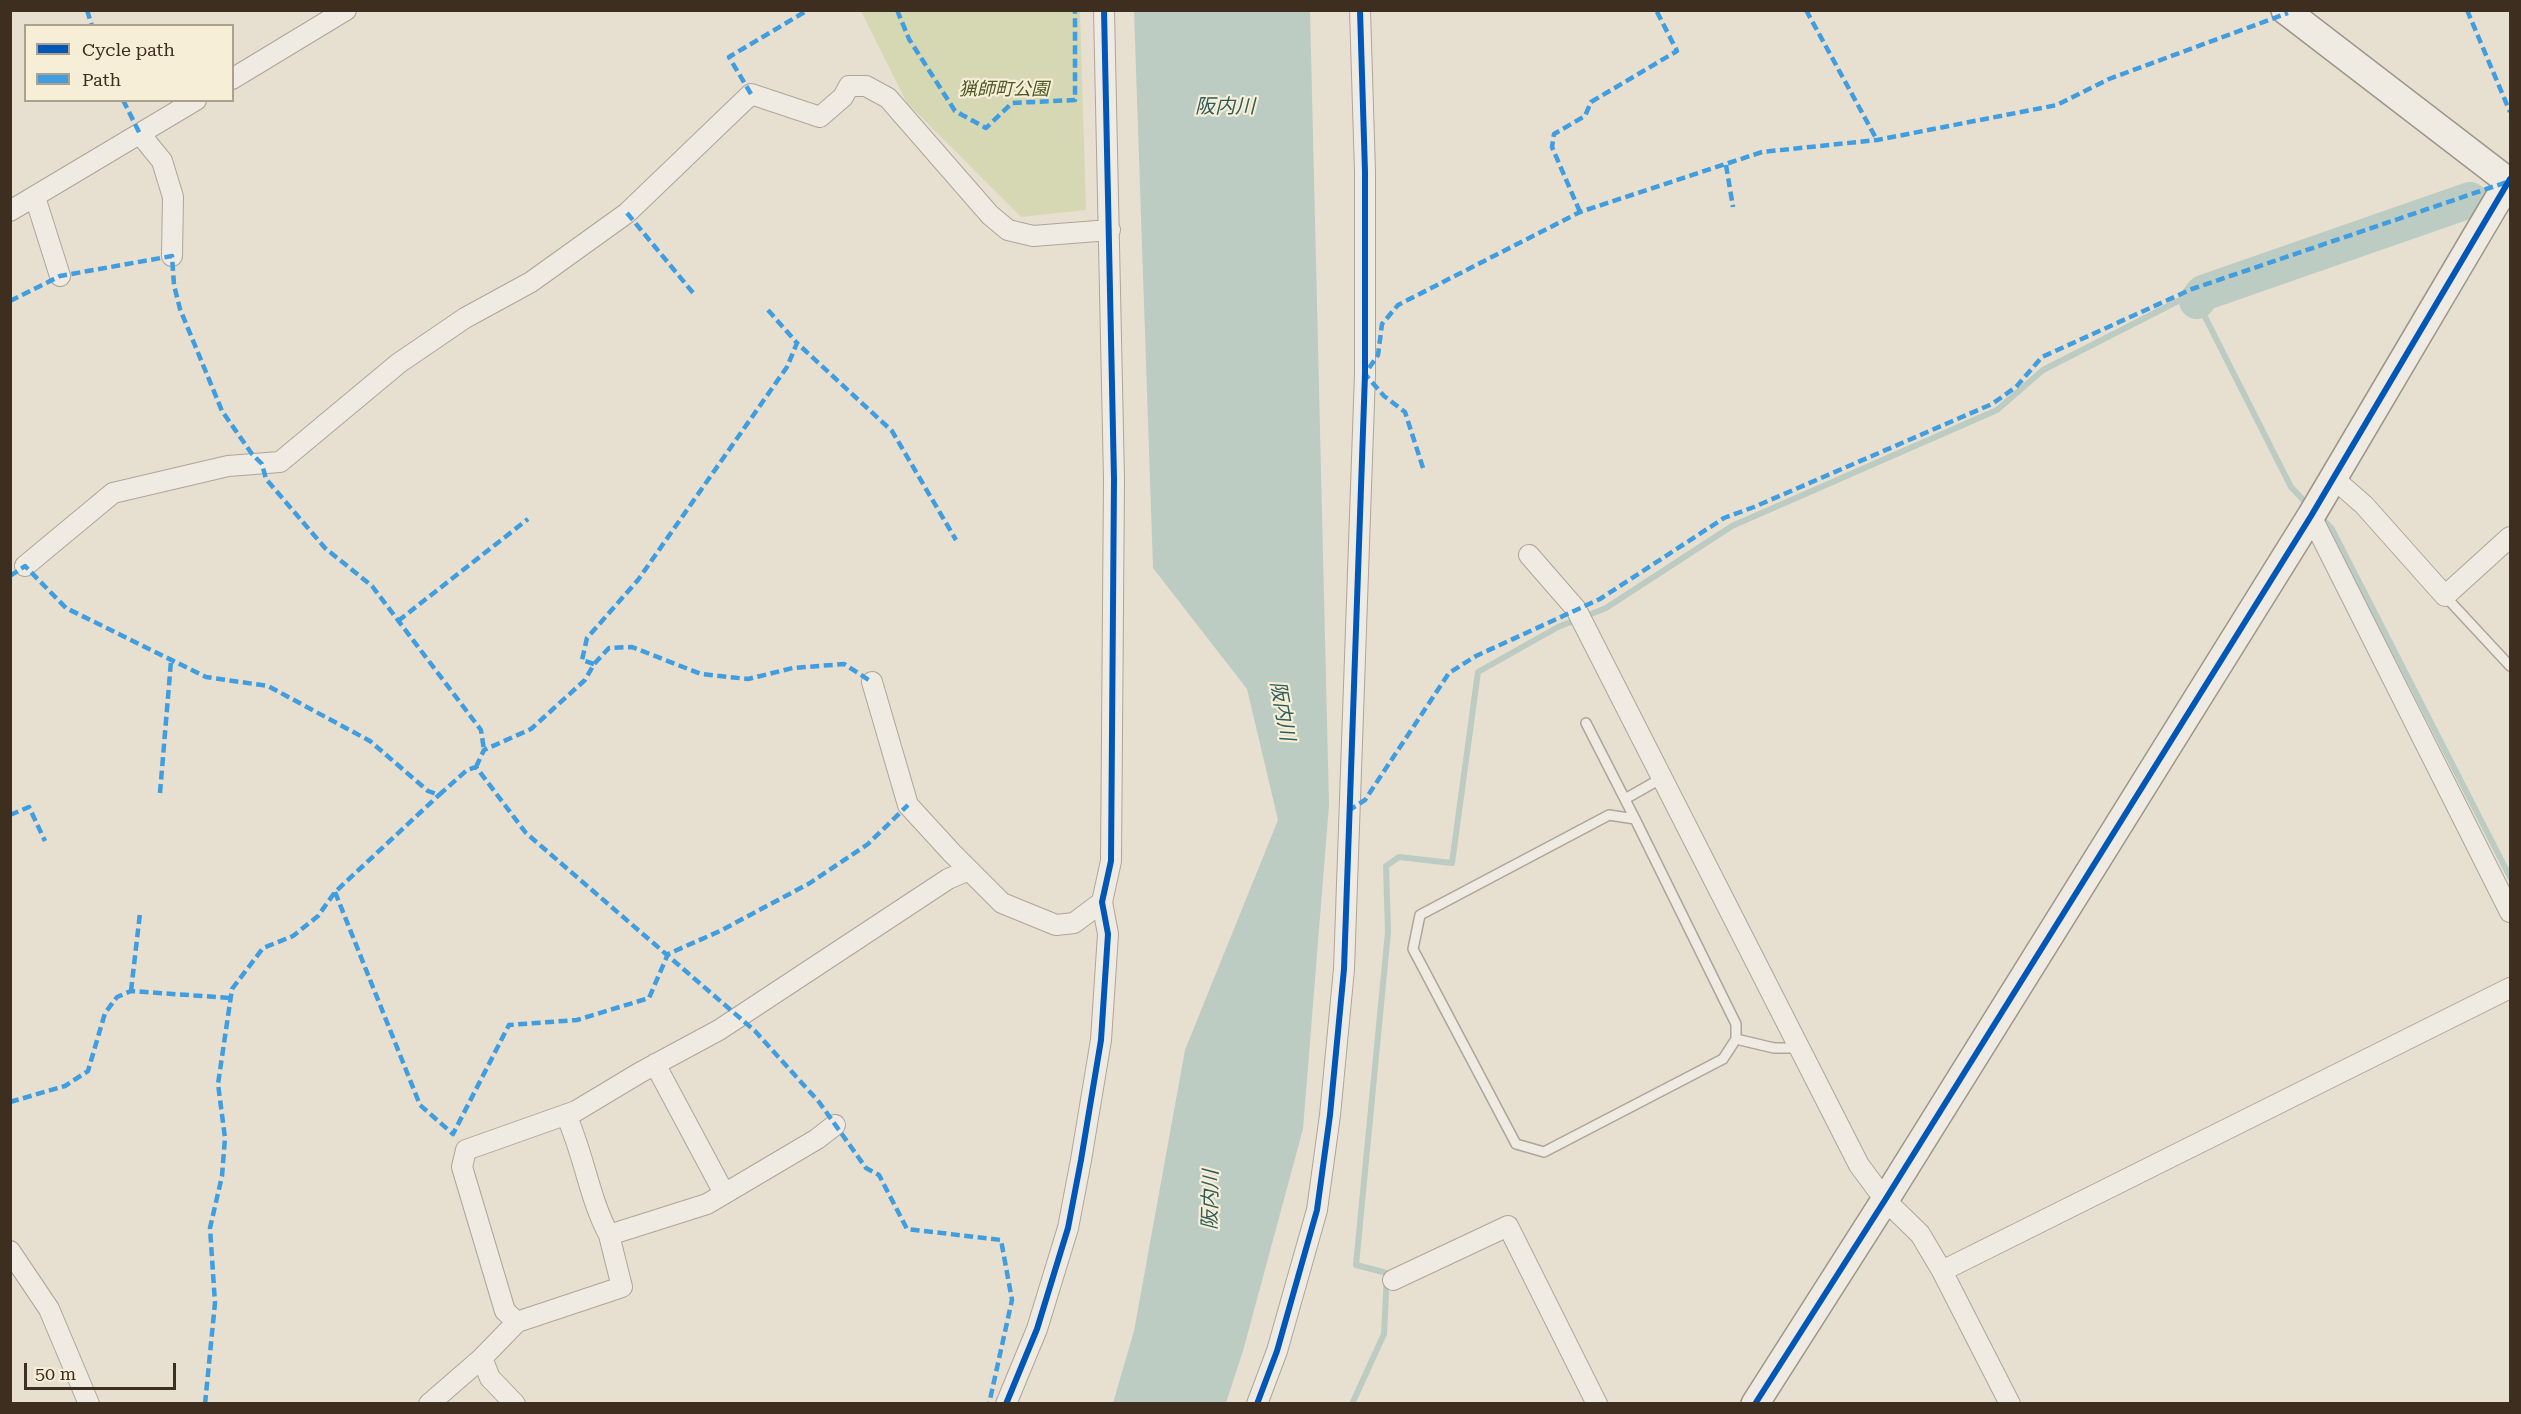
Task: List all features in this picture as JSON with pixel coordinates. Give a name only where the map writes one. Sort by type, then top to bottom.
[{"type":"street","points":[[234,77],[346,10]]},
{"type":"street","points":[[1005,1404],[1037,1329],[1068,1228],[1101,1040],[1108,934],[1102,902],[1111,861],[1114,479],[1104,10]]},
{"type":"street","points":[[1257,1404],[1277,1351],[1317,1210],[1330,1114],[1344,969],[1365,374],[1365,172],[1359,10]]},
{"type":"street","points":[[1755,1404],[1885,1200],[2311,516],[2510,181],[2289,11]]},
{"type":"street","points":[[25,566],[113,493],[228,466],[280,462],[399,363],[465,318],[531,282],[627,213],[751,94],[820,117],[843,97],[849,86],[866,86],[888,98],[990,216],[1008,230],[1033,236],[1110,230]]},
{"type":"street","points":[[10,211],[193,102]]},
{"type":"street","points":[[140,134],[162,161],[173,197],[172,256]]},
{"type":"street","points":[[34,197],[60,276]]},
{"type":"street","points":[[2333,478],[2364,505],[2445,596],[2511,537]]},
{"type":"street","points":[[2311,516],[2511,912]]},
{"type":"street","points":[[1529,555],[1576,609],[1859,1165],[1885,1200],[1920,1234],[1942,1271],[2010,1404]]},
{"type":"street","points":[[872,682],[908,805],[1002,903],[1056,925],[1074,923],[1102,902]]},
{"type":"street","points":[[516,1322],[505,1311],[462,1167],[466,1150],[576,1111],[719,1030],[948,879],[969,870]]},
{"type":"street","points":[[1942,1271],[2511,988]]},
{"type":"street","points":[[656,1064],[724,1193]]},
{"type":"street","points":[[429,1404],[482,1358],[516,1322],[622,1287],[609,1235],[601,1219],[574,1131],[566,1114]]},
{"type":"street","points":[[609,1235],[707,1204],[816,1139],[835,1125]]},
{"type":"street","points":[[1393,1280],[1508,1226],[1597,1404]]},
{"type":"street","points":[[10,1251],[50,1309],[89,1404]]},
{"type":"street","points":[[482,1358],[490,1377],[515,1404]]},
{"type":"lane","points":[[2445,596],[2510,665]]},
{"type":"lane","points":[[1586,723],[1626,799],[1737,1024],[1736,1039],[1724,1059],[1544,1152],[1516,1144],[1413,949],[1420,915],[1609,815],[1635,819]]},
{"type":"lane","points":[[1626,799],[1662,778]]},
{"type":"lane","points":[[1736,1039],[1774,1048],[1799,1048]]},
{"type":"green space","name":"猟師町公園","points":[[861,11],[1080,11],[1086,210],[1021,217],[907,103]]},
{"type":"water","name":"阪内川","points":[[1134,11],[1310,11],[1329,805],[1303,1129],[1243,1351],[1226,1403],[1113,1403],[1134,1331],[1185,1050],[1278,820],[1247,689],[1153,568]]},
{"type":"waterway","points":[[2197,301],[2203,293],[2470,200]]},
{"type":"waterway","points":[[1352,1404],[1384,1334],[1387,1273],[1356,1265],[1388,932],[1386,866],[1399,857],[1452,863],[1478,672],[1558,627],[1606,608],[1732,526],[1997,410],[2043,370],[2184,298],[2197,301],[2291,487],[2308,505]]},
{"type":"waterway","points":[[2320,516],[2332,529],[2510,877]]},
{"type":"marked path","points":[[87,10],[91,24]]},
{"type":"marked path","points":[[751,94],[729,57],[808,10]]},
{"type":"marked path","points":[[897,10],[909,39],[955,111],[986,128],[1012,103],[1075,100],[1075,10]]},
{"type":"marked path","points":[[1580,212],[1552,147],[1554,134],[1585,116],[1591,102],[1677,51],[1656,10]]},
{"type":"marked path","points":[[1806,10],[1877,140]]},
{"type":"marked path","points":[[2467,10],[2510,112]]},
{"type":"marked path","points":[[1423,468],[1405,412],[1384,396],[1365,374],[1378,355],[1382,324],[1398,305],[1580,212],[1762,152],[1877,140],[2057,105],[2109,79],[2288,13]]},
{"type":"marked path","points":[[124,102],[140,134]]},
{"type":"marked path","points":[[1726,165],[1733,207]]},
{"type":"marked path","points":[[1348,811],[1365,800],[1449,673],[1476,656],[1600,599],[1724,518],[1992,404],[2016,387],[2042,357],[2192,289],[2507,182]]},
{"type":"marked path","points":[[627,213],[694,294]]},
{"type":"marked path","points":[[10,301],[60,276],[172,256],[174,285],[180,309],[222,411],[252,454],[262,464],[266,479],[325,548],[372,586],[481,730],[484,750]]},
{"type":"marked path","points":[[768,310],[797,343]]},
{"type":"marked path","points":[[594,664],[582,660],[587,638],[638,580],[787,367],[797,343],[892,431],[956,540]]},
{"type":"marked path","points":[[398,621],[528,519]]},
{"type":"marked path","points":[[10,576],[25,566],[66,608],[206,677],[268,686],[370,741],[428,791],[439,795],[467,770],[476,767],[526,833],[755,1031],[819,1102],[866,1168],[879,1175],[907,1229],[1001,1240],[1012,1300],[989,1404]]},
{"type":"marked path","points":[[476,767],[484,750],[531,729],[585,680],[594,664],[609,648],[632,647],[701,674],[748,679],[793,668],[844,664],[872,682]]},
{"type":"marked path","points":[[160,793],[171,661]]},
{"type":"marked path","points":[[205,1404],[215,1303],[210,1228],[222,1176],[225,1138],[218,1084],[232,989],[263,948],[293,936],[318,916],[335,892],[439,795]]},
{"type":"marked path","points":[[335,892],[420,1105],[453,1134],[509,1025],[577,1020],[649,998],[668,954],[720,931],[810,883],[868,844],[908,805]]},
{"type":"marked path","points":[[10,815],[29,807],[45,841]]},
{"type":"marked path","points":[[131,991],[140,913]]},
{"type":"marked path","points":[[10,1102],[65,1086],[88,1071],[105,1013],[117,997],[131,991],[230,998]]},
{"type":"cycle path","points":[[1006,1404],[1037,1329],[1068,1228],[1101,1040],[1108,934],[1102,902],[1111,861],[1114,479],[1104,10]]},
{"type":"cycle path","points":[[1257,1404],[1277,1351],[1317,1210],[1330,1115],[1344,969],[1365,374],[1365,172],[1360,10]]},
{"type":"cycle path","points":[[1755,1404],[1885,1200],[2311,516],[2510,179]]}]
